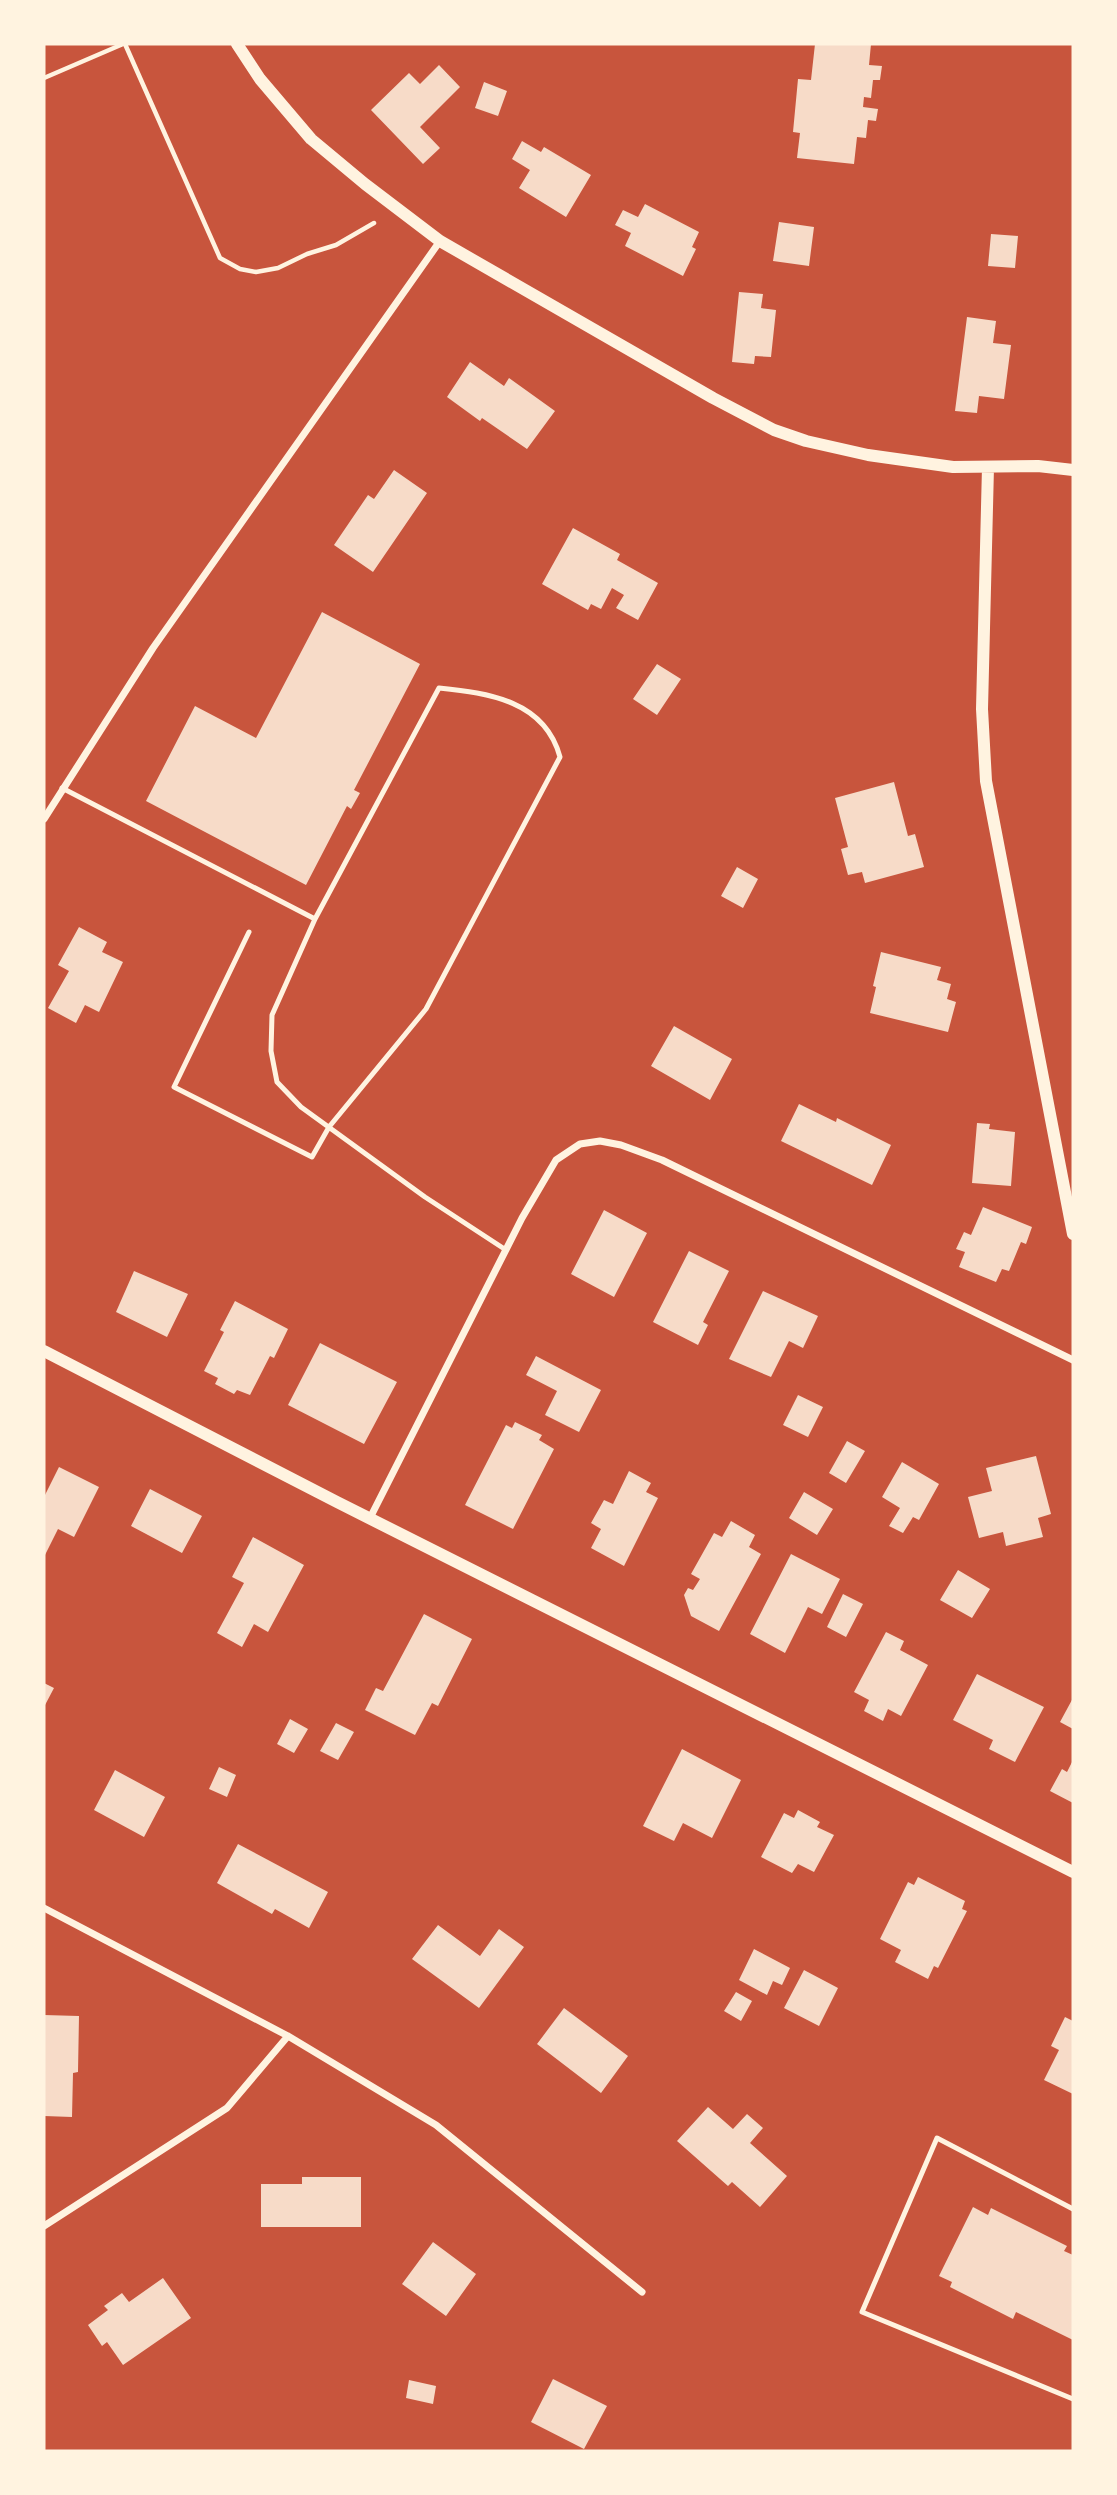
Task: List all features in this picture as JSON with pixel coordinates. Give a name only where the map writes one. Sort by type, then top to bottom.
[{"type":"street","points":[[237,44],[261,79],[311,139],[440,241],[713,398],[774,430],[806,441],[868,455],[953,467],[1038,466],[1073,470]]},
{"type":"street","points":[[44,819],[153,648],[440,241]]},
{"type":"street","points":[[988,467],[982,709],[986,781],[1073,1234]]},
{"type":"street","points":[[370,1518],[506,1250],[556,1160],[580,1144],[600,1141],[621,1144],[662,1160],[1073,1360]]},
{"type":"street","points":[[44,1351],[1073,1872]]},
{"type":"street","points":[[44,1908],[288,2036],[436,2125],[642,2292]]},
{"type":"street","points":[[44,2226],[227,2108],[288,2036]]},
{"type":"lane","points":[[249,932],[174,1087],[312,1157],[330,1128],[426,1009],[560,757],[555,739],[523,707],[503,698],[475,691],[439,688],[315,919],[272,1015],[271,1051],[277,1082],[301,1107],[330,1128],[425,1197],[506,1250]]},
{"type":"lane","points":[[62,789],[315,919]]},
{"type":"lane","points":[[1073,2209],[937,2138],[862,2312],[1073,2399]]},
{"type":"path","points":[[44,78],[124,44],[220,258],[240,269],[256,272],[278,268],[307,254],[335,245],[374,222]]},
{"type":"building","points":[[815,44],[871,44],[869,65],[882,66],[880,80],[873,80],[871,98],[864,97],[863,107],[878,109],[876,121],[868,120],[866,138],[857,137],[854,164],[797,158],[800,133],[793,132],[798,79],[811,80]]},
{"type":"building","points":[[439,65],[460,87],[420,127],[440,148],[423,164],[371,110],[409,73],[420,84]]},
{"type":"building","points":[[484,82],[507,91],[498,116],[475,108]]},
{"type":"building","points":[[522,141],[541,152],[544,147],[591,175],[566,217],[519,188],[530,170],[512,159]]},
{"type":"building","points":[[645,204],[699,232],[692,247],[696,249],[683,276],[625,246],[631,233],[615,225],[623,210],[638,217]]},
{"type":"building","points":[[779,222],[814,227],[809,266],[773,261]]},
{"type":"building","points":[[991,234],[1018,236],[1015,268],[988,266]]},
{"type":"building","points":[[739,292],[763,294],[761,308],[776,310],[771,357],[755,356],[754,364],[732,362]]},
{"type":"building","points":[[967,317],[996,321],[993,343],[1011,345],[1004,399],[979,396],[977,413],[955,411]]},
{"type":"building","points":[[470,362],[504,386],[509,378],[555,411],[527,449],[482,418],[480,421],[447,397]]},
{"type":"building","points":[[394,470],[427,493],[373,572],[334,545],[368,495],[374,499]]},
{"type":"building","points":[[573,528],[620,554],[617,560],[658,583],[638,620],[616,608],[624,595],[612,588],[601,609],[591,604],[588,610],[542,584]]},
{"type":"building","points":[[322,612],[420,664],[354,790],[360,793],[351,809],[347,806],[306,885],[146,801],[195,706],[256,738]]},
{"type":"building","points":[[657,664],[681,679],[657,715],[633,699]]},
{"type":"building","points":[[894,782],[908,836],[915,834],[924,867],[865,883],[862,872],[848,875],[841,849],[848,847],[835,798]]},
{"type":"building","points":[[737,867],[758,879],[743,908],[721,896]]},
{"type":"building","points":[[79,927],[107,942],[102,952],[123,962],[99,1012],[85,1005],[76,1023],[48,1008],[69,971],[58,965]]},
{"type":"building","points":[[881,952],[941,967],[937,980],[951,984],[947,999],[956,1002],[948,1032],[870,1013]]},
{"type":"building","points":[[674,1026],[732,1059],[710,1100],[651,1066]]},
{"type":"building","points":[[799,1104],[836,1122],[837,1118],[891,1145],[872,1185],[781,1141]]},
{"type":"building","points":[[977,1123],[990,1124],[989,1129],[1015,1132],[1011,1186],[972,1183]]},
{"type":"building","points":[[983,1207],[1032,1227],[1026,1244],[1021,1242],[1009,1271],[1002,1269],[996,1282],[959,1267],[965,1252],[956,1249],[964,1232],[971,1235]]},
{"type":"building","points":[[604,1210],[647,1233],[614,1297],[571,1274]]},
{"type":"building","points":[[689,1251],[729,1271],[703,1322],[708,1325],[698,1345],[653,1322]]},
{"type":"building","points":[[134,1271],[188,1294],[167,1337],[116,1312]]},
{"type":"building","points":[[763,1291],[818,1316],[803,1348],[789,1341],[771,1377],[729,1359]]},
{"type":"building","points":[[235,1301],[288,1329],[274,1358],[270,1356],[250,1395],[237,1390],[234,1394],[215,1384],[218,1378],[204,1371],[224,1332],[220,1330]]},
{"type":"building","points":[[320,1343],[397,1382],[364,1444],[288,1405]]},
{"type":"building","points":[[536,1356],[601,1390],[579,1432],[545,1415],[557,1391],[526,1375]]},
{"type":"building","points":[[798,1395],[823,1407],[808,1437],[783,1425]]},
{"type":"building","points":[[515,1422],[542,1435],[539,1440],[554,1449],[513,1529],[465,1505],[506,1425],[512,1428]]},
{"type":"building","points":[[847,1441],[865,1451],[846,1483],[829,1473]]},
{"type":"building","points":[[1036,1456],[1051,1514],[1038,1518],[1043,1537],[1006,1546],[1003,1532],[979,1538],[968,1497],[992,1491],[986,1468]]},
{"type":"building","points":[[902,1462],[939,1484],[919,1520],[913,1517],[903,1533],[889,1526],[900,1508],[882,1497]]},
{"type":"building","points":[[59,1467],[99,1487],[74,1537],[58,1529],[44,1557],[44,1497]]},
{"type":"building","points":[[629,1471],[651,1483],[646,1492],[658,1498],[624,1566],[591,1548],[601,1529],[591,1523],[604,1500],[613,1504]]},
{"type":"building","points":[[150,1489],[202,1516],[182,1553],[131,1526]]},
{"type":"building","points":[[804,1492],[833,1509],[817,1535],[789,1518]]},
{"type":"building","points":[[731,1521],[755,1535],[749,1547],[761,1554],[719,1631],[691,1616],[684,1595],[688,1588],[693,1590],[700,1579],[691,1574],[714,1533],[722,1537]]},
{"type":"building","points":[[253,1537],[304,1565],[268,1632],[254,1624],[242,1647],[217,1633],[244,1583],[232,1577]]},
{"type":"building","points":[[791,1554],[840,1579],[822,1614],[808,1607],[785,1653],[750,1634]]},
{"type":"building","points":[[958,1570],[990,1589],[972,1618],[940,1600]]},
{"type":"building","points":[[843,1594],[863,1604],[846,1637],[827,1627]]},
{"type":"building","points":[[424,1614],[472,1639],[438,1706],[432,1703],[415,1735],[365,1710],[376,1688],[383,1691]]},
{"type":"building","points":[[886,1632],[904,1641],[900,1650],[928,1665],[901,1716],[888,1709],[883,1721],[864,1711],[869,1700],[854,1692]]},
{"type":"building","points":[[977,1674],[1044,1707],[1015,1762],[989,1749],[993,1740],[953,1720]]},
{"type":"building","points":[[44,1683],[54,1688],[44,1707]]},
{"type":"building","points":[[1073,1698],[1073,1729],[1060,1722]]},
{"type":"building","points":[[290,1719],[308,1729],[294,1753],[277,1744]]},
{"type":"building","points":[[336,1723],[354,1732],[338,1760],[320,1751]]},
{"type":"building","points":[[682,1749],[741,1780],[712,1838],[683,1823],[674,1841],[643,1826]]},
{"type":"building","points":[[1073,1760],[1073,1803],[1050,1791],[1062,1769],[1067,1772]]},
{"type":"building","points":[[219,1767],[236,1775],[227,1797],[209,1789]]},
{"type":"building","points":[[115,1770],[165,1797],[144,1837],[94,1810]]},
{"type":"building","points":[[798,1810],[820,1822],[817,1827],[834,1835],[814,1872],[798,1864],[792,1873],[761,1857],[784,1813],[794,1818]]},
{"type":"building","points":[[238,1844],[328,1892],[309,1928],[275,1909],[272,1914],[217,1883]]},
{"type":"building","points":[[918,1877],[965,1901],[962,1909],[967,1911],[938,1968],[934,1966],[928,1979],[895,1962],[901,1950],[880,1939],[908,1882],[914,1885]]},
{"type":"building","points":[[438,1925],[480,1956],[499,1929],[524,1947],[479,2008],[412,1959]]},
{"type":"building","points":[[754,1949],[790,1968],[782,1985],[773,1981],[767,1995],[739,1980]]},
{"type":"building","points":[[804,1970],[838,1988],[819,2026],[784,2008]]},
{"type":"building","points":[[736,1992],[752,2001],[741,2021],[724,2011]]},
{"type":"building","points":[[564,2008],[628,2056],[601,2093],[537,2044]]},
{"type":"building","points":[[44,2015],[79,2016],[78,2072],[73,2073],[72,2117],[44,2116]]},
{"type":"building","points":[[1065,2017],[1073,2021],[1073,2094],[1044,2080],[1059,2050],[1051,2046]]},
{"type":"building","points":[[708,2107],[733,2129],[747,2114],[763,2128],[750,2143],[787,2176],[760,2207],[732,2182],[728,2186],[677,2141]]},
{"type":"building","points":[[302,2177],[361,2177],[361,2227],[261,2227],[261,2184],[302,2184]]},
{"type":"building","points":[[973,2207],[988,2215],[991,2208],[1067,2246],[1064,2251],[1073,2255],[1073,2340],[1016,2312],[1013,2319],[950,2287],[952,2282],[939,2276]]},
{"type":"building","points":[[433,2242],[476,2274],[446,2316],[402,2284]]},
{"type":"building","points":[[163,2278],[191,2318],[123,2365],[107,2342],[102,2346],[88,2325],[108,2310],[104,2306],[122,2293],[129,2302]]},
{"type":"building","points":[[553,2379],[607,2406],[584,2449],[531,2422]]},
{"type":"building","points":[[409,2380],[436,2386],[433,2404],[406,2398]]}]
